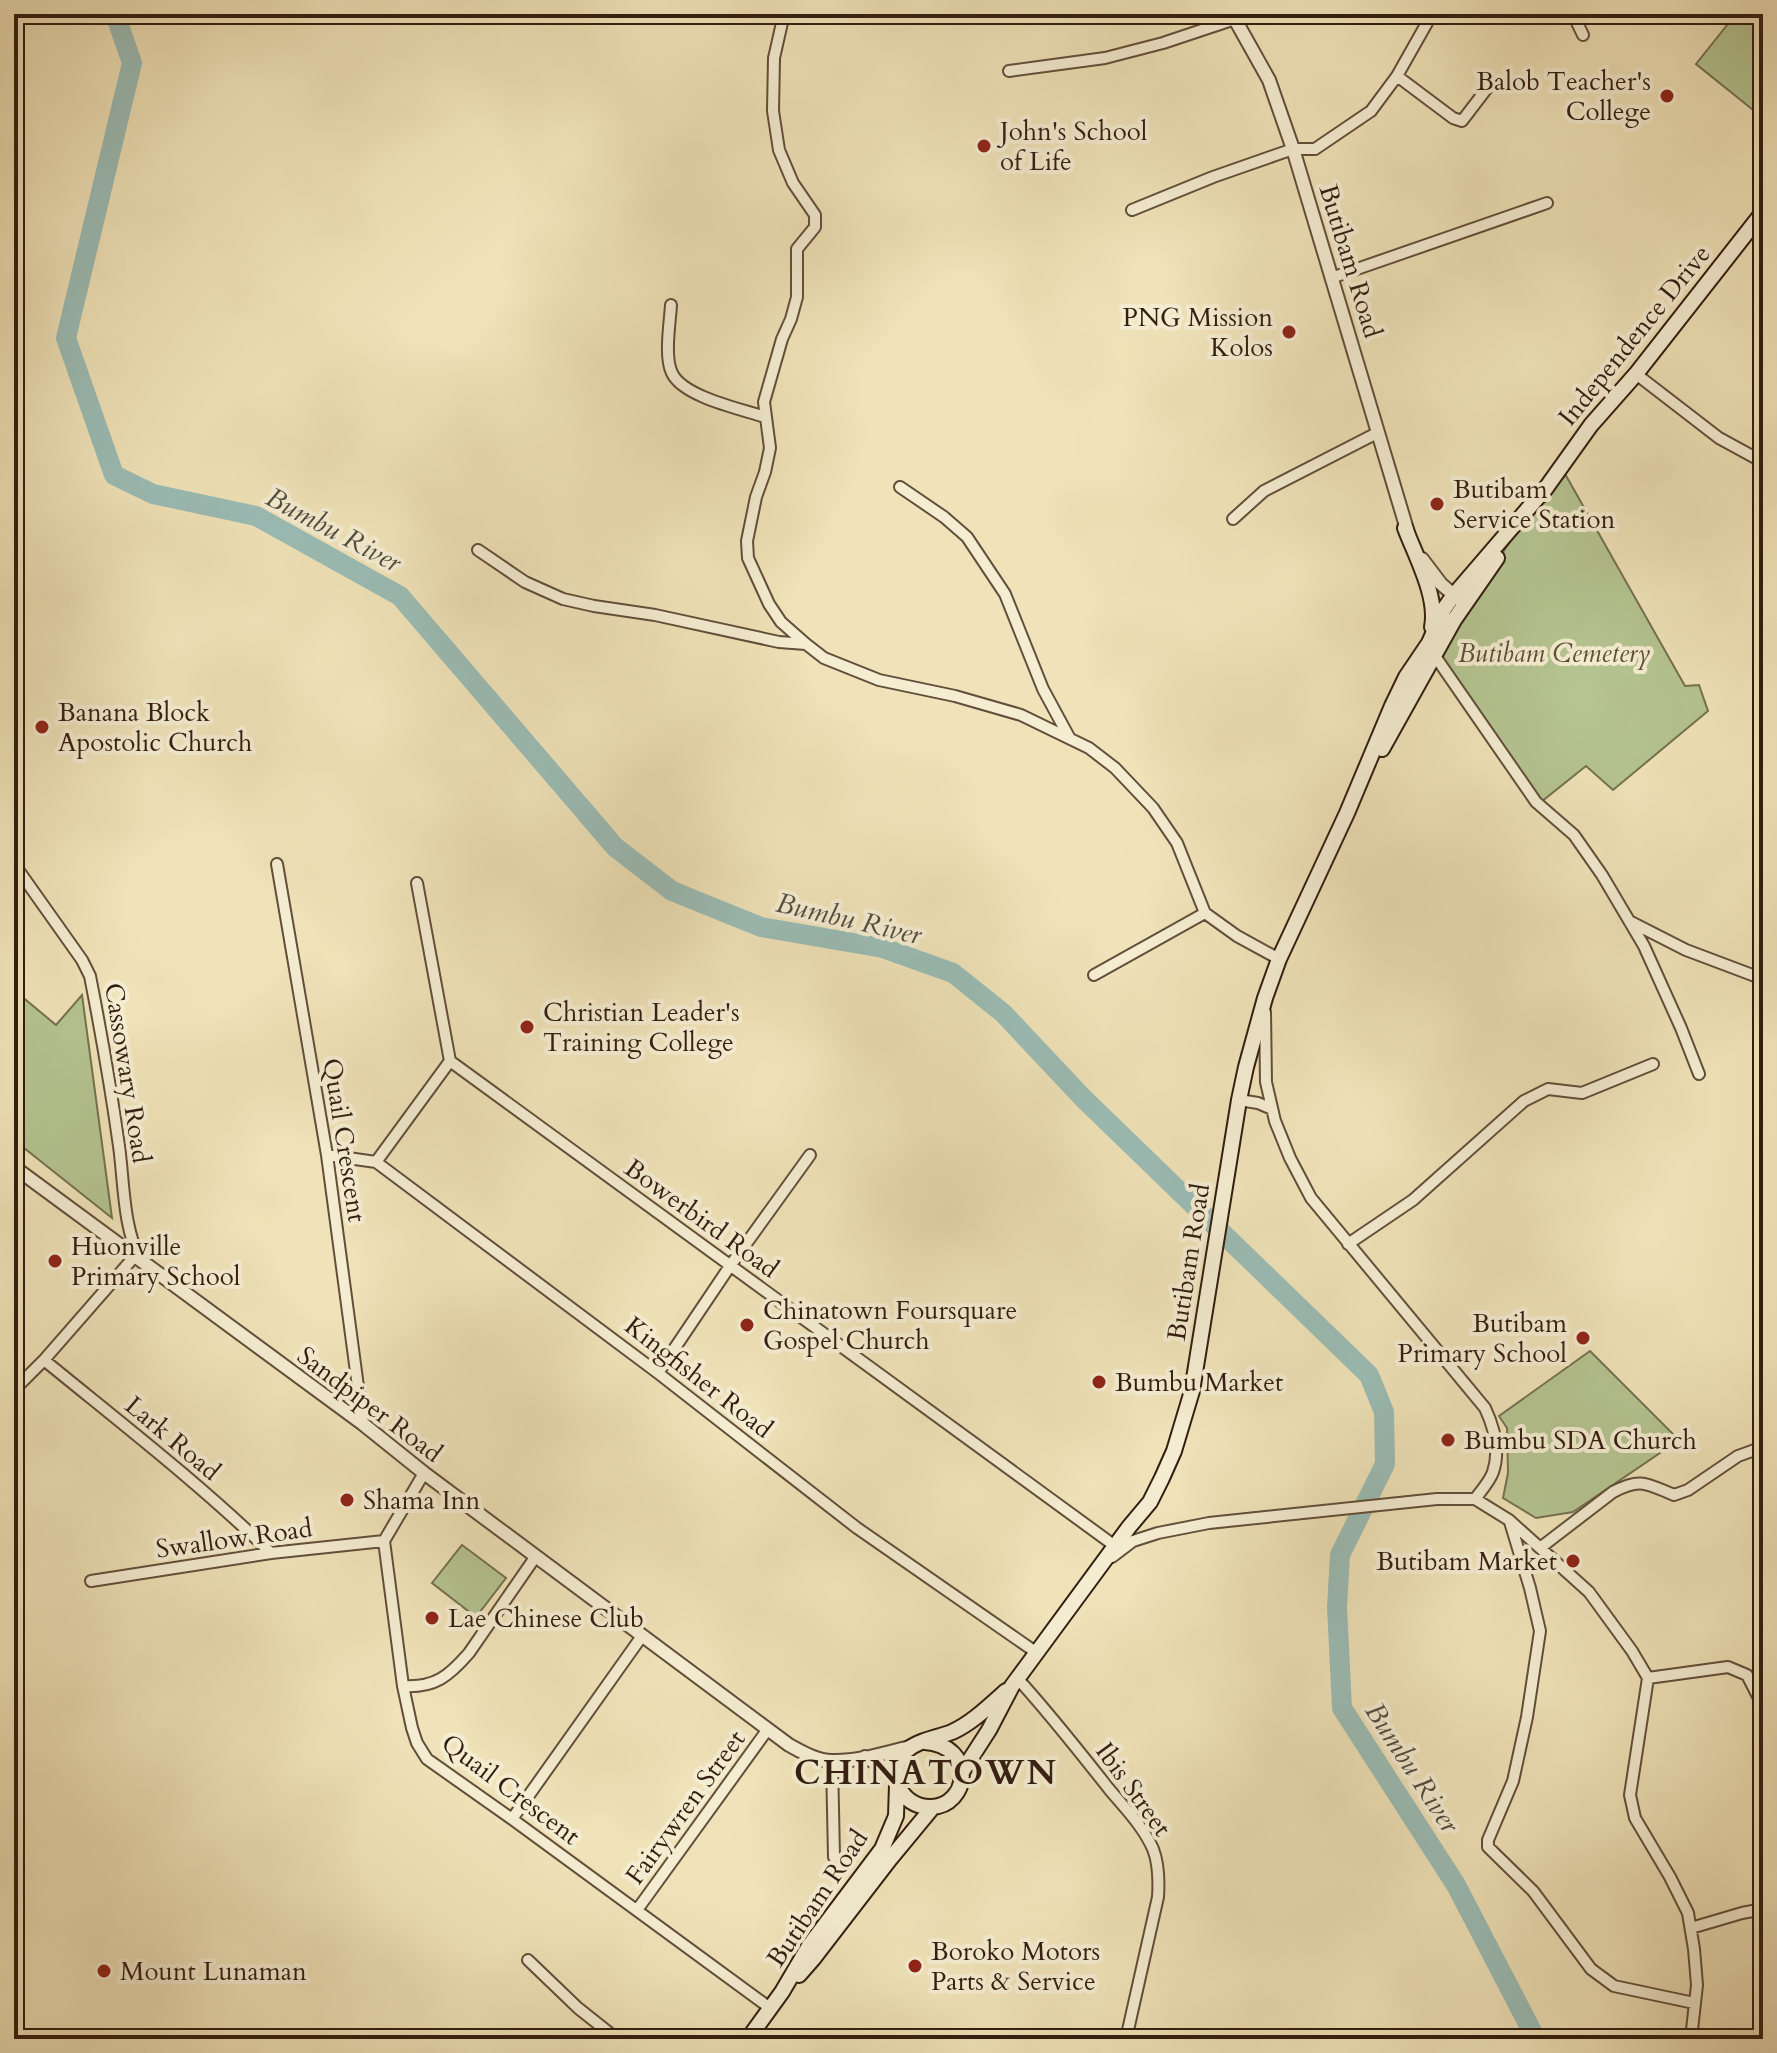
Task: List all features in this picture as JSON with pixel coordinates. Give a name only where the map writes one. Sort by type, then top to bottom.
[{"type":"main road","name":"Independence Drive","points":[[1545,489],[1591,425],[1636,374],[1763,212]]},
{"type":"main road","name":"Butibam Road","points":[[962,1772],[1015,1683],[1100,1565],[1150,1502],[1174,1451],[1192,1391],[1246,1067],[1279,959],[1406,677],[1432,649],[1459,600],[1545,489]]},
{"type":"main road","points":[[1405,528],[1433,599],[1432,649]]},
{"type":"main road","name":"Butibam Road","points":[[925,1742],[962,1726],[1015,1683]]},
{"type":"main road","points":[[925,1742],[938,1743],[950,1749],[958,1759],[962,1772],[960,1786],[952,1798],[942,1805],[919,1806],[902,1794],[896,1779],[897,1764],[910,1747],[925,1742]]},
{"type":"main road","name":"Butibam Road","points":[[782,1992],[809,1946],[882,1849],[896,1816],[896,1779]]},
{"type":"main road","name":"Butibam Road","points":[[748,2039],[782,1992],[813,1959],[933,1807]]},
{"type":"street","points":[[692,14],[701,14]]},
{"type":"street","points":[[784,14],[774,58],[773,111],[779,150],[793,183],[815,215],[815,227],[797,249],[797,297],[764,402],[770,448],[747,541],[748,558],[769,604],[781,622],[824,658],[879,680],[955,696],[1021,715],[1089,748],[1115,768],[1153,808],[1177,843],[1205,913],[1237,936],[1279,959]]},
{"type":"street","points":[[1132,210],[1293,149],[1315,149],[1371,111],[1397,76],[1432,14]]},
{"type":"street","points":[[1573,14],[1583,35]]},
{"type":"street","points":[[1009,71],[1105,58],[1163,43],[1234,16]]},
{"type":"street","name":"Butibam Road","points":[[1234,16],[1269,80],[1293,149],[1405,528],[1449,615]]},
{"type":"street","points":[[1397,76],[1453,118],[1462,121],[1488,87]]},
{"type":"street","points":[[1331,278],[1547,203]]},
{"type":"street","points":[[671,305],[669,356],[671,372],[677,381],[700,397],[765,417]]},
{"type":"street","points":[[1636,374],[1719,438],[1763,462]]},
{"type":"street","points":[[1233,519],[1264,491],[1377,433]]},
{"type":"street","points":[[900,487],[967,537],[1005,594],[1043,689],[1069,739]]},
{"type":"street","name":"Butibam Road","points":[[1405,528],[1427,567],[1459,600]]},
{"type":"street","points":[[478,550],[525,582],[563,599],[779,642],[806,644]]},
{"type":"street","points":[[1432,649],[1536,802],[1574,835],[1585,849],[1644,946],[1699,1074]]},
{"type":"street","name":"Cassowary Road","points":[[14,864],[90,976],[119,1146],[129,1229],[138,1259]]},
{"type":"street","name":"Quail Crescent","points":[[277,864],[327,1155],[363,1424]]},
{"type":"street","points":[[376,1162],[450,1061],[417,883]]},
{"type":"street","points":[[1094,975],[1205,913]]},
{"type":"street","points":[[1629,921],[1686,950],[1763,979]]},
{"type":"street","points":[[1265,998],[1266,1082],[1272,1109],[1290,1158],[1311,1198],[1485,1408],[1493,1425],[1496,1446],[1493,1472],[1475,1499]]},
{"type":"street","name":"Bowerbird Road","points":[[450,1061],[1115,1546]]},
{"type":"street","points":[[1348,1244],[1413,1200],[1524,1101],[1548,1089],[1582,1093],[1653,1064]]},
{"type":"street","points":[[1239,1100],[1272,1109]]},
{"type":"street","name":"Kingfisher Road","points":[[327,1155],[376,1162],[658,1373],[857,1528],[1037,1653]]},
{"type":"street","points":[[658,1373],[810,1155]]},
{"type":"street","name":"Sandpiper Road","points":[[14,1167],[801,1751],[832,1761],[910,1747]]},
{"type":"street","points":[[14,1390],[138,1259]]},
{"type":"street","name":"Lark Road","points":[[44,1360],[159,1453],[271,1553]]},
{"type":"street","points":[[1540,1548],[1622,1487],[1641,1482],[1674,1495],[1688,1490],[1738,1456],[1763,1447]]},
{"type":"street","points":[[384,1541],[424,1473]]},
{"type":"street","points":[[1100,1565],[1133,1541],[1209,1523],[1437,1499],[1475,1499],[1509,1520],[1589,1592],[1648,1678],[1630,1795],[1635,1818],[1688,1913],[1697,1985],[1691,2039]]},
{"type":"street","points":[[1509,1520],[1540,1631],[1527,1717],[1513,1781],[1488,1840],[1488,1847],[1533,1891],[1591,1969],[1614,1986],[1694,2003]]},
{"type":"street","name":"Quail Crescent","points":[[384,1541],[403,1686],[417,1743],[427,1759],[770,2008]]},
{"type":"street","name":"Swallow Road","points":[[91,1581],[271,1553],[384,1541]]},
{"type":"street","points":[[403,1686],[429,1685],[457,1666],[536,1556]]},
{"type":"street","points":[[512,1819],[642,1636]]},
{"type":"street","points":[[1648,1678],[1728,1667],[1747,1675],[1763,1706]]},
{"type":"street","name":"Ibis Street","points":[[1015,1683],[1047,1710],[1153,1849],[1159,1881],[1158,1897],[1126,2039]]},
{"type":"street","name":"Fairywren Street","points":[[637,1910],[768,1729]]},
{"type":"street","points":[[865,1757],[896,1779]]},
{"type":"street","points":[[832,1761],[834,1857]]},
{"type":"street","points":[[1691,1928],[1763,1909]]},
{"type":"street","points":[[528,1960],[578,2008],[617,2039]]},
{"type":"green space","points":[[1736,14],[1763,14],[1763,118],[1696,64]]},
{"type":"green space","name":"Butibam Cemetery","points":[[1560,465],[1685,686],[1699,685],[1708,711],[1613,790],[1586,766],[1541,802],[1435,656]]},
{"type":"green space","points":[[14,990],[56,1025],[82,995],[112,1218],[14,1140]]},
{"type":"green space","points":[[1590,1351],[1679,1440],[1573,1512],[1536,1518],[1503,1498],[1508,1473],[1507,1428],[1499,1416]]},
{"type":"green space","points":[[462,1545],[506,1578],[476,1617],[432,1583]]},
{"type":"waterway","name":"Bumbu River","points":[[115,14],[132,63],[66,338],[114,475],[153,494],[256,516],[400,596],[615,847],[672,891],[761,927],[883,948],[953,973],[1003,1013],[1083,1098],[1369,1375],[1384,1412],[1385,1464],[1340,1555],[1337,1607],[1342,1708],[1456,1885],[1536,2039]]},
{"type":"place","name":"Balob Teacher's College","points":[[1667,96]]},
{"type":"place","name":"John's School of Life","points":[[984,146]]},
{"type":"place","name":"PNG Mission Kolos","points":[[1289,332]]},
{"type":"place","name":"Butibam Service Station","points":[[1437,504]]},
{"type":"place","name":"Banana Block Apostolic Church","points":[[42,727]]},
{"type":"place","name":"Christian Leader's Training College","points":[[527,1027]]},
{"type":"place","name":"Huonville Primary School","points":[[55,1261]]},
{"type":"place","name":"Chinatown Foursquare Gospel Church","points":[[747,1325]]},
{"type":"place","name":"Butibam Primary School","points":[[1583,1338]]},
{"type":"place","name":"Bumbu Market","points":[[1099,1382]]},
{"type":"place","name":"Bumbu SDA Church","points":[[1448,1440]]},
{"type":"place","name":"Shama Inn","points":[[347,1500]]},
{"type":"place","name":"Butibam Market","points":[[1573,1561]]},
{"type":"place","name":"Lae Chinese Club","points":[[432,1618]]},
{"type":"place","name":"Boroko Motors Parts & Service","points":[[915,1966]]},
{"type":"place","name":"Mount Lunaman","points":[[104,1971]]},
{"type":"district","name":"CHINATOWN","points":[[926,1772]]}]
